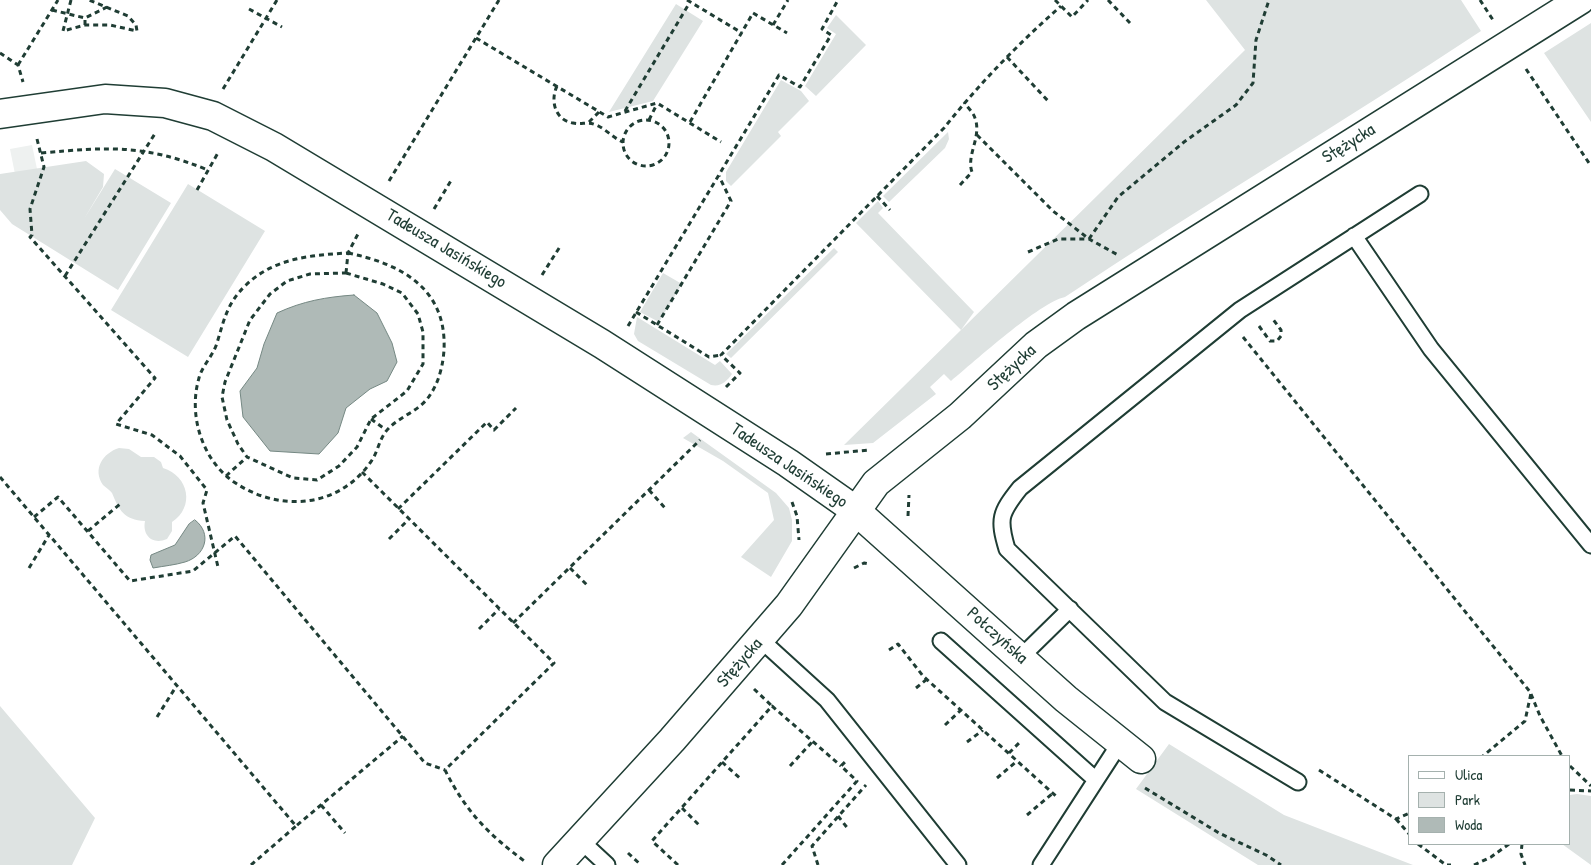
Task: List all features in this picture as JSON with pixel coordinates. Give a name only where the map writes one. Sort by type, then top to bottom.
[{"type":"street","name":"Stężycka","points":[[557,865],[672,740],[807,583],[855,510],[876,483],[960,416],[1036,345],[1076,316],[1580,0]]},
{"type":"street","name":"Tadeusza Jasińskiego","points":[[0,114],[105,99],[166,103],[212,116],[274,147],[374,205],[585,334],[788,463],[855,510]]},
{"type":"street","name":"Połczyńska","points":[[855,510],[1066,699],[1131,751]]},
{"type":"lane","points":[[1298,782],[1165,702],[1007,549],[1000,527],[1006,506],[1020,488],[1240,310],[1420,194]]},
{"type":"lane","points":[[1354,236],[1431,349],[1591,545]]},
{"type":"lane","points":[[1020,657],[1070,609]]},
{"type":"lane","points":[[760,639],[827,700],[958,865]]},
{"type":"lane","points":[[941,641],[1096,780]]},
{"type":"lane","points":[[1041,865],[1096,780],[1131,751]]},
{"type":"lane","points":[[580,840],[607,865]]},
{"type":"path","points":[[18,65],[58,0]]},
{"type":"path","points":[[71,0],[63,31],[85,25],[110,25],[131,32],[137,31],[136,24],[128,16],[90,0]]},
{"type":"path","points":[[220,95],[277,0]]},
{"type":"path","points":[[388,182],[499,0]]},
{"type":"path","points":[[773,25],[788,0]]},
{"type":"path","points":[[628,332],[628,326],[636,312],[779,75],[800,87],[831,34],[822,29],[838,0]]},
{"type":"path","points":[[1055,0],[1072,17],[1088,0]]},
{"type":"path","points":[[1108,0],[1130,23]]},
{"type":"path","points":[[1089,239],[1118,197],[1184,142],[1236,105],[1253,83],[1256,40],[1269,0]]},
{"type":"path","points":[[624,112],[689,1],[742,33]]},
{"type":"path","points":[[636,312],[709,357],[721,355],[944,128],[964,102],[1061,6]]},
{"type":"path","points":[[52,10],[85,18],[107,7]]},
{"type":"path","points":[[249,9],[282,27]]},
{"type":"path","points":[[690,122],[753,13],[787,33]]},
{"type":"path","points":[[85,18],[85,25]]},
{"type":"path","points":[[476,38],[608,117],[657,103],[721,142]]},
{"type":"path","points":[[1508,44],[1591,166]]},
{"type":"path","points":[[0,54],[18,65],[21,77]]},
{"type":"path","points":[[1008,57],[1050,103]]},
{"type":"path","points":[[557,86],[553,98],[554,106],[562,118],[574,123],[589,122],[623,142]]},
{"type":"path","points":[[960,185],[972,172],[970,165],[977,135],[975,119],[964,102]]},
{"type":"path","points":[[649,120],[657,103]]},
{"type":"path","points":[[589,122],[599,112]]},
{"type":"path","points":[[649,120],[657,122],[667,133],[668,148],[660,161],[647,166],[639,165],[627,156],[623,142],[625,134],[634,123],[649,120]]},
{"type":"path","points":[[65,276],[160,125]]},
{"type":"path","points":[[977,135],[1053,211],[1089,239],[1110,248],[1121,257]]},
{"type":"path","points":[[40,153],[100,147],[144,150],[181,159],[208,170],[197,190]]},
{"type":"path","points":[[44,167],[30,209],[32,235],[30,237],[155,378],[116,424],[152,435],[180,456],[206,490],[203,503],[218,566]]},
{"type":"path","points":[[657,325],[731,201],[719,176]]},
{"type":"path","points":[[433,210],[452,180]]},
{"type":"path","points":[[877,196],[890,210]]},
{"type":"path","points":[[346,273],[348,253],[363,225]]},
{"type":"path","points":[[1028,252],[1058,238],[1089,239]]},
{"type":"path","points":[[542,276],[561,245]]},
{"type":"path","points":[[348,253],[378,260],[397,269],[415,282],[431,298],[442,316],[445,338],[443,362],[430,395],[419,407],[386,430],[370,463],[362,472],[342,489],[303,504],[258,496],[226,476],[201,440],[196,420],[195,395],[199,376],[214,349],[219,328],[234,297],[253,279],[274,266],[294,258],[348,253]]},
{"type":"path","points":[[346,273],[383,284],[402,293],[418,314],[423,332],[423,364],[407,391],[371,419],[357,447],[339,466],[317,480],[293,478],[247,457],[238,444],[231,428],[222,397],[225,382],[250,320],[270,294],[287,282],[310,274],[346,273]]},
{"type":"path","points":[[1234,342],[1242,336],[1531,693],[1540,716],[1561,755]]},
{"type":"path","points":[[721,355],[740,373],[724,390]]},
{"type":"path","points":[[398,509],[487,422],[494,430],[516,408]]},
{"type":"path","points":[[371,419],[386,430]]},
{"type":"path","points":[[513,624],[704,436]]},
{"type":"path","points":[[226,476],[247,457]]},
{"type":"path","points":[[362,472],[554,663],[445,770]]},
{"type":"path","points":[[0,477],[296,826]]},
{"type":"path","points":[[649,490],[666,509]]},
{"type":"path","points":[[34,516],[58,496],[130,581],[193,571],[235,536],[425,762],[445,770],[459,797],[494,839],[530,865]]},
{"type":"path","points":[[88,531],[120,504]]},
{"type":"path","points":[[389,539],[408,519]]},
{"type":"path","points":[[29,568],[49,535]]},
{"type":"path","points":[[570,568],[589,586]]},
{"type":"path","points":[[479,629],[499,609]]},
{"type":"path","points":[[889,650],[898,644],[927,679],[1074,813]]},
{"type":"path","points":[[916,688],[927,679]]},
{"type":"path","points":[[749,684],[857,781],[782,865]]},
{"type":"path","points":[[157,717],[177,685]]},
{"type":"path","points":[[1484,755],[1525,721],[1531,693]]},
{"type":"path","points":[[678,865],[652,842],[772,706]]},
{"type":"path","points":[[945,725],[961,710]]},
{"type":"path","points":[[967,742],[983,730]]},
{"type":"path","points":[[251,865],[403,736]]},
{"type":"path","points":[[790,766],[813,741]]},
{"type":"path","points":[[1131,751],[1142,786],[1218,833],[1266,855],[1281,865]]},
{"type":"path","points":[[841,766],[846,760],[848,763]]},
{"type":"path","points":[[997,778],[1018,761]]},
{"type":"path","points":[[722,762],[742,780]]},
{"type":"path","points":[[1298,782],[1311,765],[1396,819],[1408,833]]},
{"type":"path","points":[[1571,767],[1591,786]]},
{"type":"path","points":[[818,865],[812,846],[838,816],[869,782],[891,781]]},
{"type":"path","points":[[1571,790],[1591,791]]},
{"type":"path","points":[[1027,816],[1053,793]]},
{"type":"path","points":[[321,805],[345,834]]},
{"type":"path","points":[[682,808],[701,827]]},
{"type":"path","points":[[1396,819],[1408,815]]},
{"type":"path","points":[[838,816],[849,830]]},
{"type":"path","points":[[1419,845],[1446,865],[1451,865]]},
{"type":"path","points":[[1474,865],[1491,857],[1508,845]]},
{"type":"path","points":[[1522,845],[1525,865]]},
{"type":"path","points":[[625,851],[641,865]]},
{"type":"shaded area","points":[[32,145],[37,169],[15,174],[10,149]]},
{"type":"green space","points":[[1206,0],[1461,0],[1481,31],[1065,297],[1054,301],[1040,310],[1007,334],[951,381],[944,374],[930,387],[936,394],[873,443],[844,445],[1245,50]]},
{"type":"green space","points":[[676,4],[703,21],[653,101],[609,112]]},
{"type":"green space","points":[[836,15],[866,45],[816,96],[805,86],[836,34],[827,28]]},
{"type":"green space","points":[[1591,23],[1591,122],[1544,53]]},
{"type":"green space","points":[[781,80],[801,91],[809,101],[778,132],[781,136],[731,186],[726,181],[726,172]]},
{"type":"green space","points":[[948,132],[949,139],[945,148],[889,202],[883,196]]},
{"type":"green space","points":[[86,161],[104,174],[103,187],[84,219],[115,169],[171,203],[118,290],[12,224],[0,210],[0,174]]},
{"type":"green space","points":[[188,184],[265,231],[188,357],[111,310]]},
{"type":"green space","points":[[878,201],[883,208],[878,213],[974,312],[961,330],[856,223]]},
{"type":"green space","points":[[834,248],[838,252],[731,358],[726,354]]},
{"type":"green space","points":[[663,273],[682,284],[659,322],[640,312]]},
{"type":"green space","points":[[637,317],[715,365],[720,361],[732,374],[723,383],[711,385],[638,341],[634,334]]},
{"type":"green space","points":[[691,432],[776,493],[789,508],[792,520],[792,541],[771,577],[741,557],[774,520],[768,493],[723,461],[683,438]]},
{"type":"green space","points":[[119,448],[129,449],[141,457],[154,457],[161,462],[163,468],[179,478],[183,485],[186,492],[184,508],[172,522],[172,531],[167,539],[157,541],[150,538],[145,531],[145,521],[132,519],[123,513],[112,493],[103,485],[99,473],[101,462],[113,450]]},
{"type":"green space","points":[[0,706],[95,818],[72,865],[0,865]]},
{"type":"green space","points":[[1169,744],[1284,815],[1413,865],[1258,865],[1136,789]]},
{"type":"green space","points":[[1571,795],[1591,796],[1591,865],[1563,845],[1571,845]]},
{"type":"water","points":[[354,295],[377,313],[392,343],[397,362],[387,381],[370,389],[346,408],[338,433],[319,454],[270,451],[243,417],[240,391],[257,368],[264,344],[277,313],[315,300]]},
{"type":"water","points":[[195,520],[201,526],[205,538],[202,550],[198,555],[185,562],[153,568],[150,560],[151,555],[175,545],[189,524]]}]
